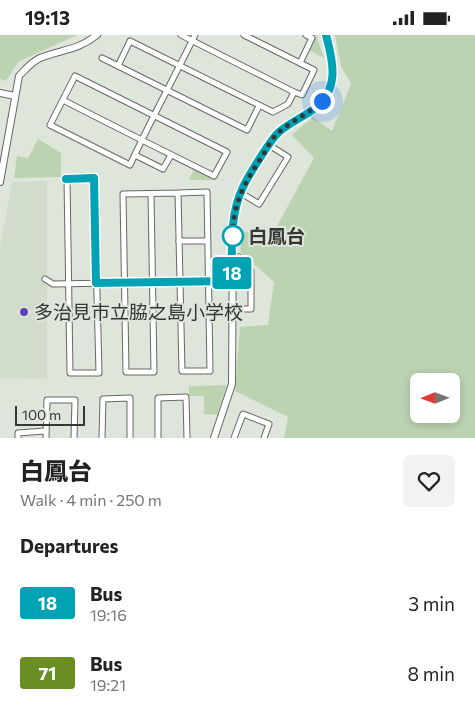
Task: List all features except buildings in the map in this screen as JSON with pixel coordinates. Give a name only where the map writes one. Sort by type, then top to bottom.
[{"type":"street","points":[[0,182],[19,77],[30,64],[39,59],[80,47],[97,35]]},
{"type":"street","points":[[181,35],[194,38],[302,95],[314,70],[244,35]]},
{"type":"street","points":[[300,63],[312,38],[306,35]]},
{"type":"street","points":[[214,438],[232,384],[232,256],[235,209],[246,181],[278,133],[314,109],[328,94],[332,85],[334,62],[326,35]]},
{"type":"street","points":[[63,100],[142,140],[171,155],[214,176],[227,152],[155,115],[75,76],[50,125],[130,165],[142,140],[155,115],[167,90],[194,38]]},
{"type":"street","points":[[118,66],[130,41],[273,112],[288,103],[294,92]]},
{"type":"street","points":[[102,58],[247,130],[260,105]]},
{"type":"street","points":[[0,93],[16,96]]},
{"type":"street","points":[[241,193],[259,205],[288,157],[269,145]]},
{"type":"street","points":[[135,155],[163,169],[171,155]]},
{"type":"street","points":[[94,178],[96,283],[98,373],[70,373],[66,179],[94,178]]},
{"type":"street","points":[[151,194],[154,372],[126,372],[122,195],[178,193],[207,193],[210,371],[182,371],[178,193]]},
{"type":"street","points":[[179,241],[207,241]]},
{"type":"street","points":[[232,256],[239,257],[251,271],[251,309],[233,309]]},
{"type":"street","points":[[45,279],[54,285],[232,281]]},
{"type":"street","points":[[158,438],[158,398],[186,397],[187,438]]},
{"type":"street","points":[[102,438],[103,399],[130,398],[130,438]]},
{"type":"street","points":[[46,438],[47,400],[75,399],[74,438]]},
{"type":"street","points":[[234,438],[243,414],[269,424],[264,438]]},
{"type":"street","points":[[18,438],[18,433],[46,431]]},
{"type":"shaded area","name":"多治見市立脇之島小学校","points":[[47,181],[47,379],[0,378],[0,247],[12,182]]},
{"type":"green space","points":[[0,35],[77,35],[18,62],[6,81],[0,79]]},
{"type":"green space","points":[[316,35],[324,58],[309,50]]},
{"type":"green space","points":[[335,35],[475,35],[475,438],[284,438],[288,417],[235,391],[240,327],[268,325],[274,282],[240,252],[243,231],[271,237],[314,158],[292,135],[313,117],[332,131],[351,84],[341,66]]},
{"type":"green space","points":[[38,139],[61,153],[61,177],[14,178],[17,156],[28,158]]},
{"type":"green space","points":[[194,169],[212,178],[211,180],[189,180]]},
{"type":"green space","points":[[227,385],[217,415],[204,414],[204,396],[189,396],[189,386]]},
{"type":"bus line","name":"18","points":[[66,179],[94,178],[96,283],[232,281],[233,224],[235,209],[242,188],[278,133],[314,109],[328,94],[332,85],[334,62],[326,35]]},
{"type":"place","name":"白鳳台","points":[[233,236]]},
{"type":"place","name":"多治見市立脇之島小学校","points":[[24,312]]},
{"type":"route","points":[[233,236],[232,240],[235,209],[242,188],[269,145],[278,133],[314,109],[322,101]]}]
